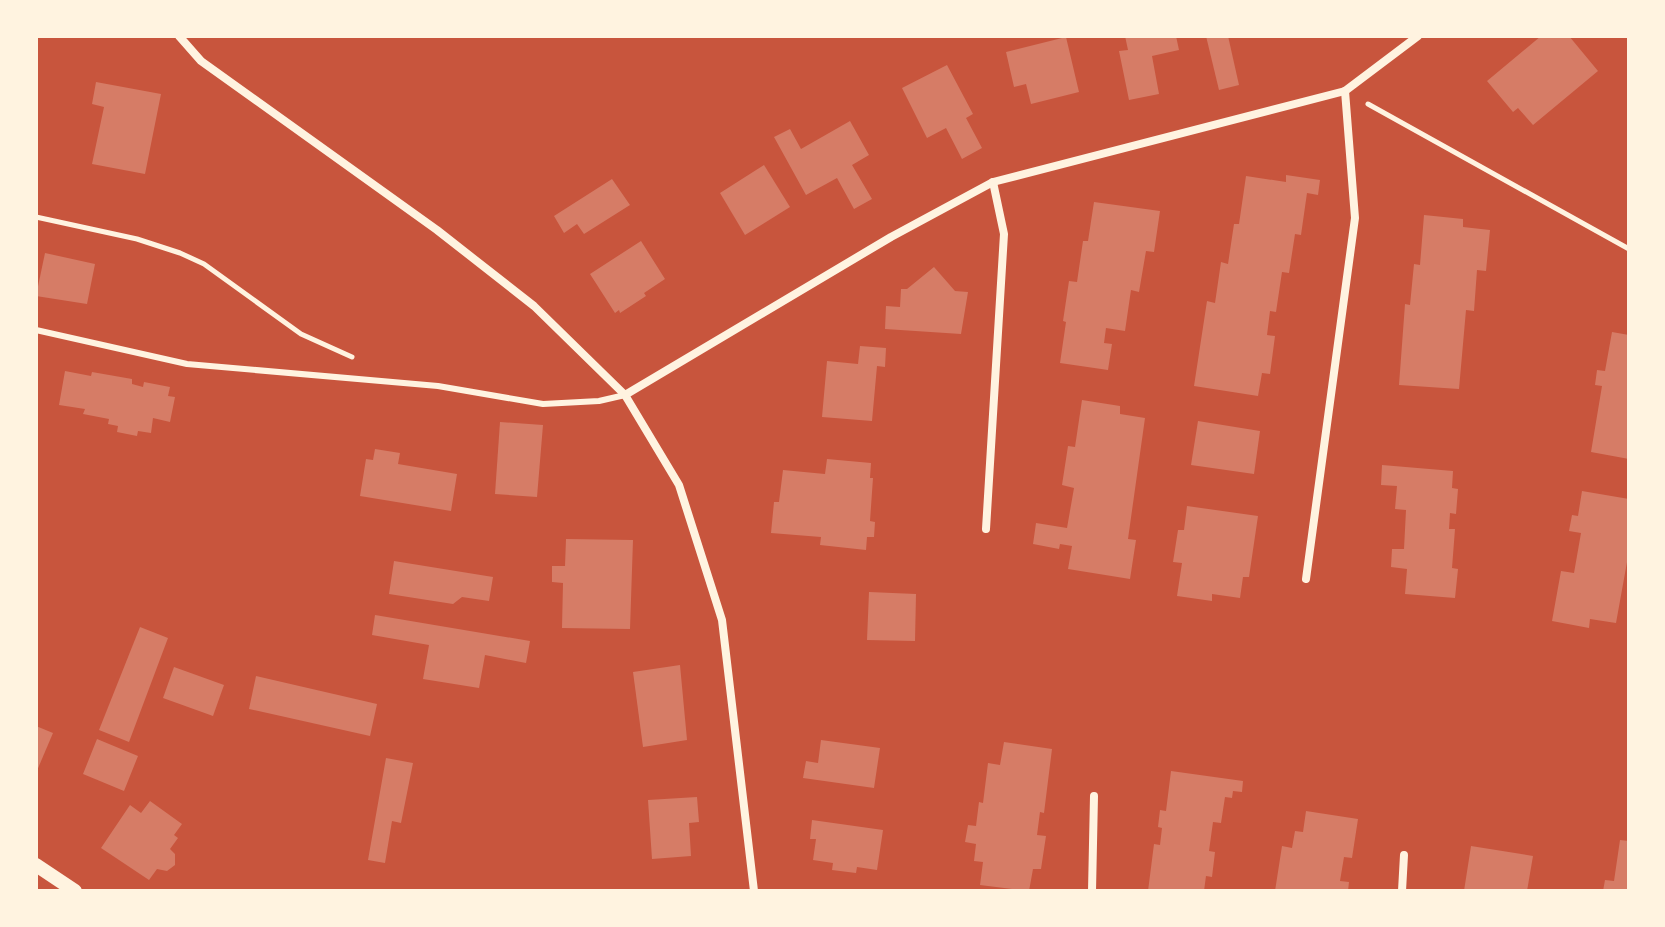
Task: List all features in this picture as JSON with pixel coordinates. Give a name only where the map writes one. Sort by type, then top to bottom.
[{"type":"street","points":[[179,36],[201,61],[437,230],[534,306],[625,395],[679,485],[722,620],[754,891]]},
{"type":"street","points":[[625,395],[891,237],[993,182],[1345,91],[1418,36]]},
{"type":"street","points":[[1306,579],[1355,218],[1345,91]]},
{"type":"street","points":[[986,529],[1004,234],[993,182]]},
{"type":"street","points":[[1092,891],[1094,796]]},
{"type":"street","points":[[1402,891],[1404,855]]},
{"type":"street","points":[[36,865],[75,891]]},
{"type":"lane","points":[[36,330],[187,364],[438,386],[543,404],[599,401],[625,395]]},
{"type":"path","points":[[1345,91],[1629,249]]},
{"type":"path","points":[[36,217],[137,239],[204,264],[290,327],[358,360],[371,372],[372,380]]},
{"type":"building","points":[[1125,36],[1176,36],[1179,50],[1152,56],[1159,94],[1129,100],[1119,51],[1128,50]]},
{"type":"building","points":[[1206,36],[1228,36],[1239,85],[1219,90]]},
{"type":"building","points":[[1541,36],[1569,36],[1598,71],[1533,125],[1518,108],[1513,112],[1487,81]]},
{"type":"building","points":[[1066,37],[1079,92],[1031,104],[1026,84],[1014,87],[1006,52]]},
{"type":"building","points":[[947,65],[973,114],[966,118],[982,148],[962,159],[946,128],[927,138],[902,88]]},
{"type":"building","points":[[96,82],[161,94],[145,174],[92,164],[104,107],[92,104]]},
{"type":"building","points":[[850,121],[869,155],[852,165],[872,199],[854,209],[837,178],[806,195],[774,137],[790,129],[801,149]]},
{"type":"building","points":[[764,165],[790,207],[745,235],[720,193]]},
{"type":"building","points":[[1286,175],[1320,180],[1318,195],[1307,193],[1301,235],[1295,234],[1289,273],[1282,272],[1276,312],[1270,311],[1267,335],[1275,336],[1270,374],[1262,373],[1258,396],[1194,386],[1207,301],[1215,303],[1221,262],[1228,264],[1234,224],[1239,224],[1246,176],[1286,182]]},
{"type":"building","points":[[612,179],[630,205],[584,234],[577,224],[564,233],[554,216]]},
{"type":"building","points":[[1094,202],[1160,211],[1154,252],[1146,251],[1139,292],[1131,290],[1125,331],[1106,328],[1104,343],[1112,344],[1108,370],[1060,363],[1069,281],[1077,282],[1083,241],[1088,241]]},
{"type":"building","points":[[1424,215],[1463,219],[1463,227],[1490,230],[1486,271],[1477,270],[1474,311],[1466,310],[1459,389],[1399,385],[1405,304],[1410,305],[1414,264],[1420,265]]},
{"type":"building","points":[[641,241],[665,279],[644,293],[646,296],[620,313],[619,310],[615,313],[590,274]]},
{"type":"building","points":[[45,253],[95,264],[87,304],[36,296]]},
{"type":"building","points":[[934,267],[955,291],[968,292],[961,334],[885,329],[886,306],[900,307],[901,289],[907,289]]},
{"type":"building","points":[[1612,332],[1629,335],[1629,459],[1591,452],[1602,386],[1595,385],[1597,370],[1605,371]]},
{"type":"building","points":[[860,346],[886,348],[885,367],[877,366],[872,421],[822,417],[827,361],[858,364]]},
{"type":"building","points":[[65,371],[132,379],[132,384],[143,387],[144,382],[170,387],[168,396],[175,397],[170,422],[153,418],[151,433],[138,431],[137,436],[117,432],[118,426],[108,424],[109,419],[83,414],[85,409],[59,405]]},
{"type":"building","points":[[1082,400],[1120,406],[1120,414],[1145,418],[1128,539],[1136,540],[1130,579],[1068,569],[1072,546],[1060,544],[1059,549],[1033,544],[1036,523],[1067,528],[1074,488],[1062,485],[1068,446],[1075,447]]},
{"type":"building","points":[[1198,421],[1260,431],[1254,474],[1191,465]]},
{"type":"building","points":[[500,422],[543,425],[537,497],[495,494]]},
{"type":"building","points":[[375,449],[400,453],[398,464],[457,474],[451,511],[360,496],[366,459],[373,460]]},
{"type":"building","points":[[827,459],[871,463],[870,521],[875,522],[874,537],[867,537],[866,550],[820,545],[821,537],[771,533],[774,502],[779,502],[783,470],[825,474]]},
{"type":"building","points":[[1382,465],[1453,471],[1452,488],[1458,489],[1456,514],[1450,513],[1449,529],[1455,529],[1452,568],[1458,569],[1455,598],[1405,594],[1407,569],[1391,567],[1392,549],[1404,549],[1406,510],[1395,509],[1397,486],[1381,485]]},
{"type":"building","points":[[1582,491],[1629,499],[1629,551],[1616,623],[1590,619],[1589,628],[1552,621],[1561,571],[1574,573],[1581,533],[1569,531],[1572,515],[1578,516]]},
{"type":"building","points":[[1187,506],[1258,516],[1249,577],[1243,577],[1240,598],[1212,594],[1212,601],[1177,596],[1182,563],[1173,562],[1178,530],[1184,530]]},
{"type":"building","points":[[566,539],[633,540],[630,629],[562,628],[563,583],[552,582],[552,566],[565,566]]},
{"type":"building","points":[[394,561],[493,577],[489,601],[462,597],[453,604],[389,594]]},
{"type":"building","points":[[869,592],[916,594],[915,641],[867,640]]},
{"type":"building","points":[[375,615],[530,641],[526,663],[485,655],[479,688],[423,679],[429,645],[372,635]]},
{"type":"building","points":[[140,627],[168,638],[129,742],[99,730]]},
{"type":"building","points":[[680,665],[687,740],[643,747],[633,672]]},
{"type":"building","points":[[174,667],[224,685],[213,716],[163,698]]},
{"type":"building","points":[[256,676],[377,704],[370,736],[249,709]]},
{"type":"building","points":[[36,726],[53,733],[36,773]]},
{"type":"building","points":[[97,739],[138,756],[124,791],[83,774]]},
{"type":"building","points":[[821,740],[880,748],[874,788],[803,778],[806,761],[818,763]]},
{"type":"building","points":[[1004,742],[1052,749],[1044,813],[1040,812],[1037,835],[1046,836],[1041,869],[1033,869],[1029,891],[980,885],[983,862],[974,861],[976,844],[965,842],[968,825],[976,826],[979,802],[983,803],[988,763],[1000,765]]},
{"type":"building","points":[[386,758],[413,763],[401,823],[392,821],[385,863],[368,860]]},
{"type":"building","points":[[1171,771],[1243,781],[1242,792],[1233,791],[1232,798],[1225,797],[1221,823],[1213,822],[1209,851],[1215,852],[1212,877],[1206,876],[1204,891],[1148,891],[1154,844],[1160,845],[1160,810],[1166,811]]},
{"type":"building","points":[[697,797],[699,822],[689,823],[691,856],[652,859],[648,800]]},
{"type":"building","points":[[150,801],[182,824],[174,835],[178,838],[170,849],[175,854],[175,865],[167,871],[157,869],[149,880],[101,848],[130,805],[141,813]]},
{"type":"building","points":[[1306,811],[1358,819],[1352,858],[1344,857],[1340,881],[1349,882],[1348,891],[1275,891],[1282,846],[1292,848],[1295,831],[1303,832]]},
{"type":"building","points":[[812,820],[883,830],[877,870],[857,867],[856,873],[832,870],[833,863],[813,860],[816,839],[810,839]]},
{"type":"building","points":[[1620,840],[1629,841],[1629,891],[1603,891],[1605,880],[1614,881]]},
{"type":"building","points":[[1471,846],[1533,856],[1527,891],[1464,891]]}]
